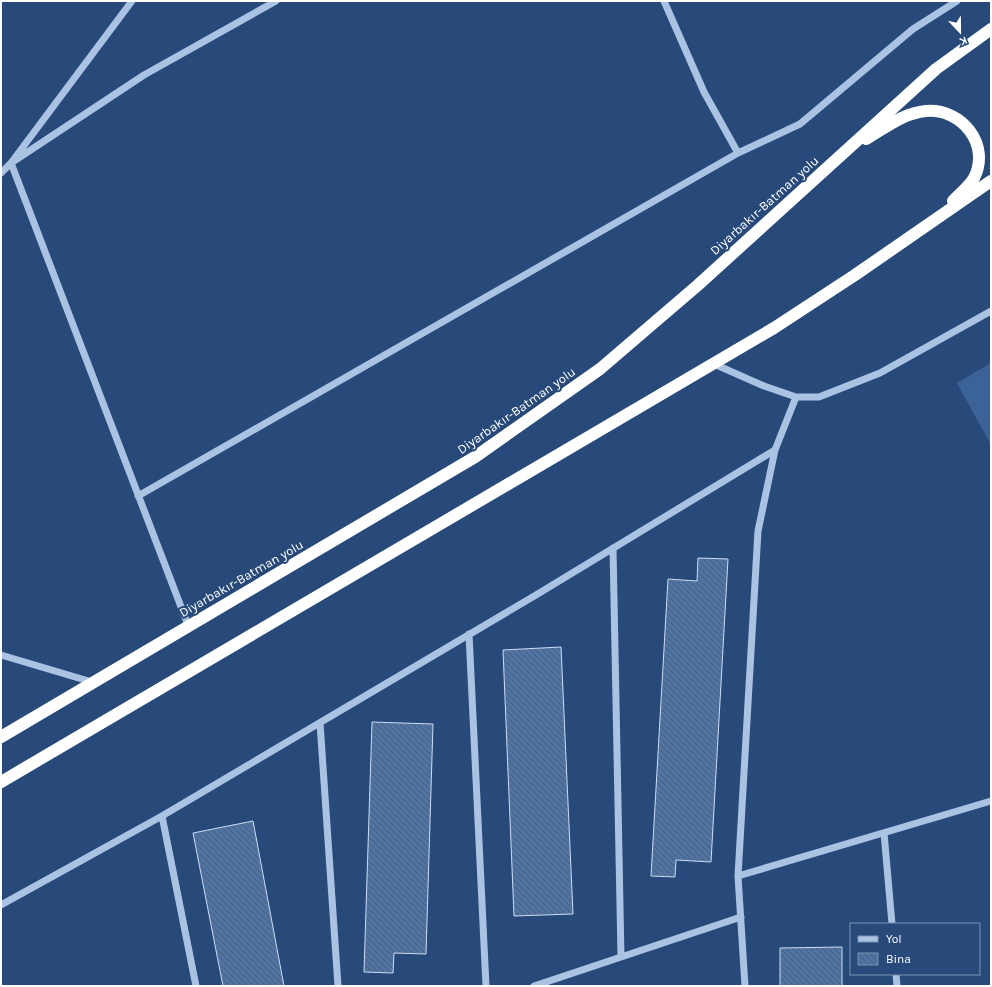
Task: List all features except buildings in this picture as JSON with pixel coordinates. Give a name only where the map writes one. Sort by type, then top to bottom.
[{"type":"highway","name":"Diyarbakır-Batman yolu","points":[[1,736],[475,458],[530,420],[606,364],[698,284],[936,69],[991,29]]},
{"type":"highway","points":[[842,153],[904,116],[919,112],[927,111],[948,113],[967,125],[977,144],[979,162],[973,179],[936,219]]},
{"type":"highway","points":[[1,782],[787,320],[991,181]]},
{"type":"street","points":[[1,173],[11,162],[132,1]]},
{"type":"street","points":[[11,162],[144,75],[276,1]]},
{"type":"street","points":[[664,1],[704,92],[738,153]]},
{"type":"street","points":[[138,496],[738,153],[800,124],[913,29],[957,1]]},
{"type":"street","points":[[11,162],[188,625]]},
{"type":"street","points":[[714,364],[764,386],[796,397],[819,397],[880,373],[991,311]]},
{"type":"street","points":[[745,986],[738,876],[758,531],[776,450],[796,397]]},
{"type":"street","points":[[1,905],[162,816],[776,450]]},
{"type":"street","points":[[613,548],[621,957]]},
{"type":"street","points":[[469,634],[486,986]]},
{"type":"street","points":[[1,655],[92,682]]},
{"type":"street","points":[[320,722],[338,986]]},
{"type":"street","points":[[738,876],[991,801]]},
{"type":"street","points":[[162,816],[196,986]]},
{"type":"street","points":[[884,833],[892,923]]},
{"type":"street","points":[[534,986],[741,917]]},
{"type":"street","points":[[896,975],[897,986]]},
{"type":"shaded area","points":[[991,363],[991,445],[957,383]]}]
